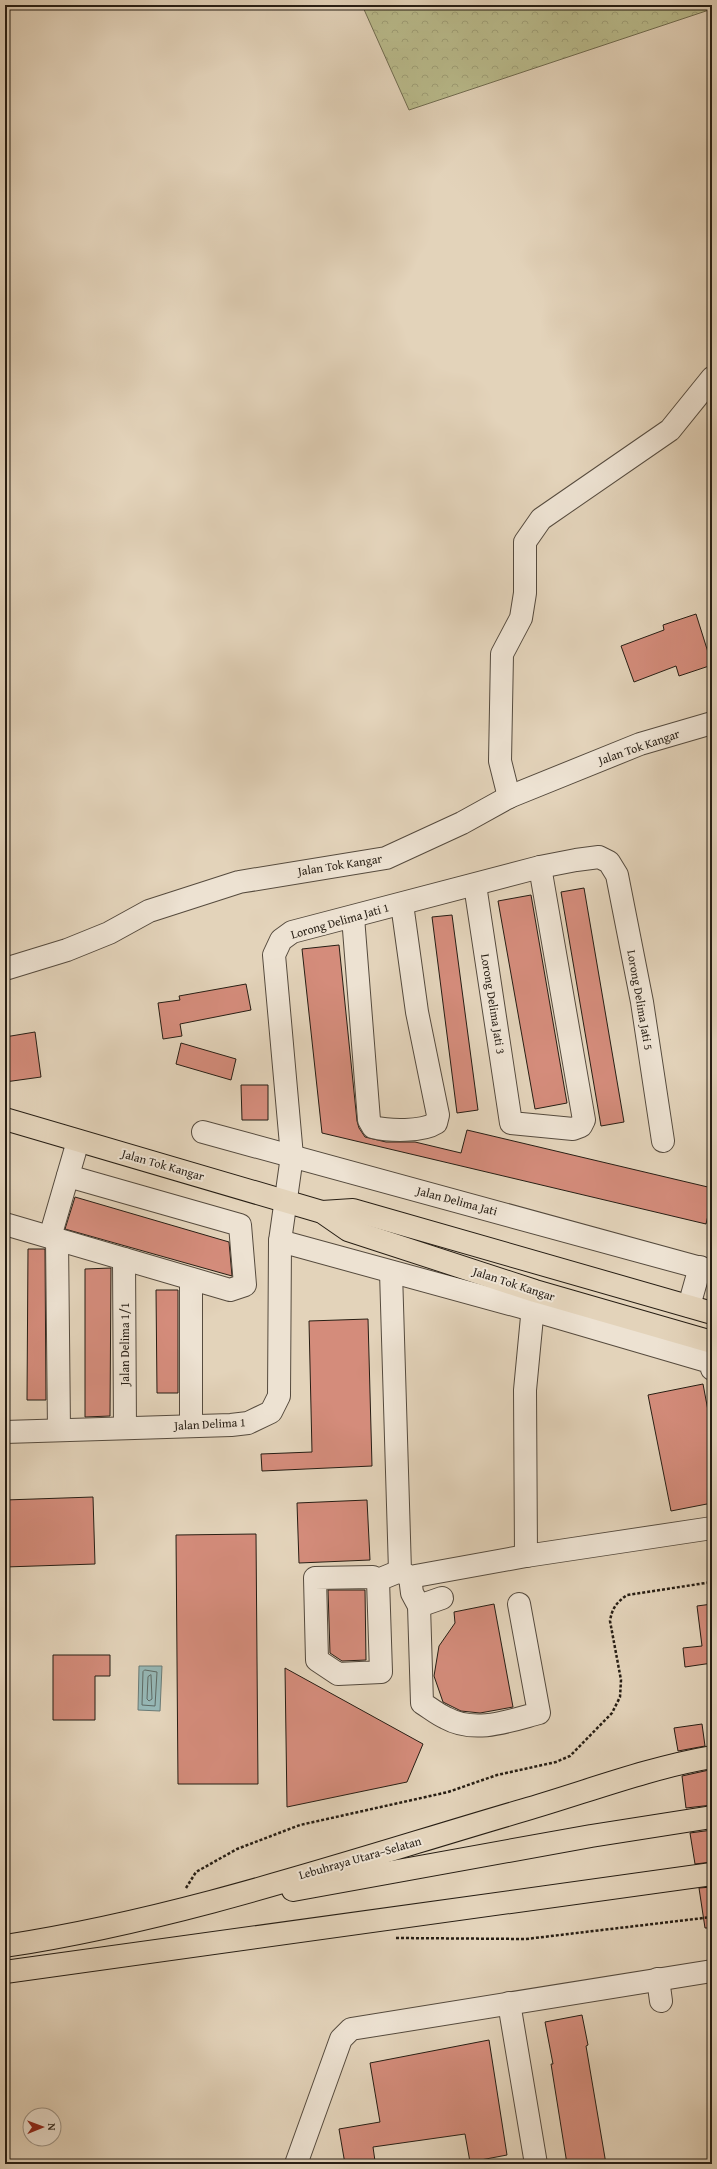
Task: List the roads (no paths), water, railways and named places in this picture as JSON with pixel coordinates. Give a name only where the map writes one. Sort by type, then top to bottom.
[{"type":"main road","name":"Jalan Tok Kangar","points":[[5,1119],[322,1212],[348,1230],[533,1300],[712,1342]]},
{"type":"main road","name":"Jalan Tok Kangar","points":[[322,1212],[353,1210],[712,1313]]},
{"type":"main road","name":"Lebuhraya Utara–Selatan","points":[[5,1946],[113,1927],[178,1911],[526,1809],[606,1784],[712,1757]]},
{"type":"main road","points":[[178,1911],[591,1836],[712,1817]]},
{"type":"main road","points":[[5,1972],[712,1874]]},
{"type":"street","points":[[509,797],[500,761],[502,654],[521,618],[525,593],[525,542],[541,518],[670,430],[712,378]]},
{"type":"street","name":"Jalan Tok Kangar","points":[[5,970],[68,950],[109,932],[149,911],[239,882],[386,858],[462,823],[509,797],[640,744],[712,723]]},
{"type":"street","name":"Lorong Delima Jati 1","points":[[285,1201],[292,1156],[274,955],[280,940],[292,932],[540,867],[599,857],[609,862]]},
{"type":"street","name":"Lorong Delima Jati 5","points":[[609,862],[617,875],[642,1002],[663,1141]]},
{"type":"street","name":"Lorong Delima Jati 3","points":[[475,884],[511,1123],[573,1129],[581,1126],[584,1120],[540,867]]},
{"type":"street","points":[[353,917],[369,1120],[373,1127],[381,1129],[427,1128],[436,1124],[438,1115],[417,1012],[402,904]]},
{"type":"street","name":"Jalan Delima Jati","points":[[203,1132],[706,1269]]},
{"type":"street","points":[[59,1430],[54,1238],[68,1176],[78,1141]]},
{"type":"street","points":[[5,1224],[230,1290],[245,1285],[240,1225],[68,1176]]},
{"type":"street","name":"Jalan Delima 1","points":[[5,1432],[248,1423],[271,1412],[279,1396],[280,1241],[285,1201]]},
{"type":"street","points":[[280,1241],[392,1272],[533,1300],[710,1362],[712,1369]]},
{"type":"street","name":"Jalan Delima 1/1","points":[[124,1259],[125,1428]]},
{"type":"street","points":[[689,1306],[706,1269]]},
{"type":"street","points":[[392,1272],[405,1574],[412,1593],[419,1606],[422,1703],[447,1719],[473,1727],[496,1724],[539,1713],[519,1604]]},
{"type":"street","points":[[190,1426],[191,1279]]},
{"type":"street","points":[[526,1556],[525,1390],[533,1300]]},
{"type":"street","points":[[378,1580],[381,1672],[338,1674],[316,1660],[315,1578],[373,1577],[378,1580],[405,1574],[712,1528]]},
{"type":"street","points":[[419,1606],[442,1598]]},
{"type":"street","points":[[296,2164],[341,2039],[351,2029],[712,1971]]},
{"type":"street","points":[[658,1979],[661,2000]]},
{"type":"street","points":[[509,2003],[536,2164]]},
{"type":"water","points":[[139,1666],[162,1666],[160,1711],[138,1710]]}]
